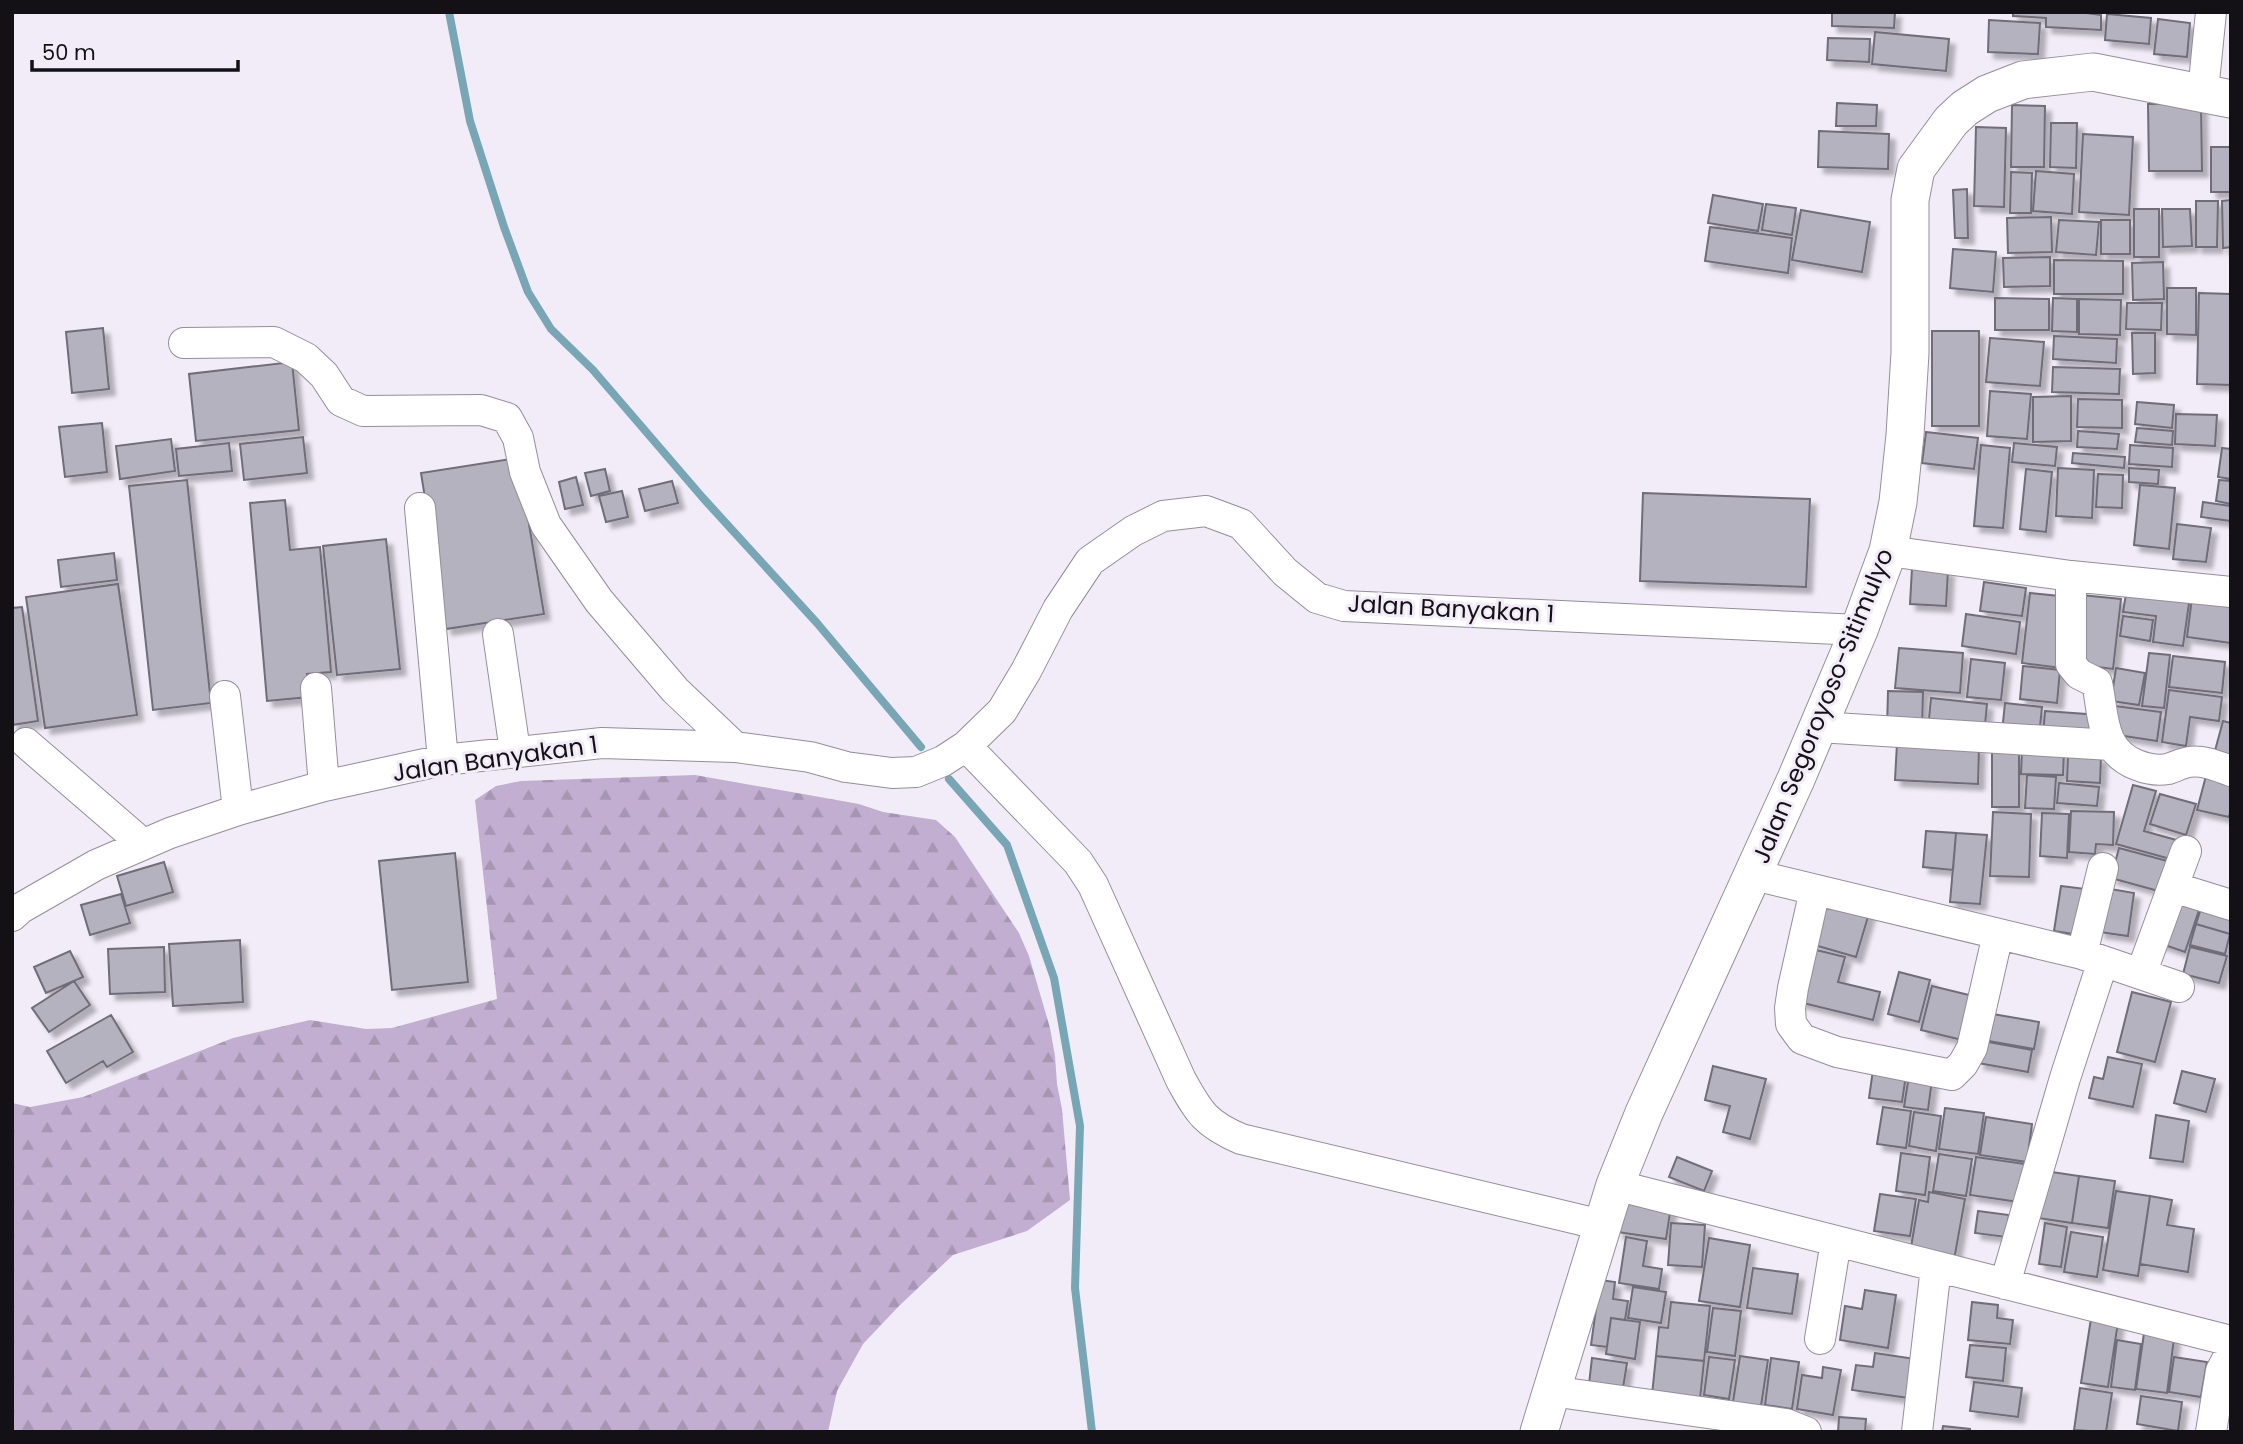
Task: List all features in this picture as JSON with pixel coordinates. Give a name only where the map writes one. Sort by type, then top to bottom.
[{"type":"main road","name":"Jalan Segoroyoso-Sitimulyo","points":[[1539,1432],[1615,1185],[1644,1113],[1754,875],[1818,727],[1859,630],[1888,551],[1898,502],[1908,394],[1910,200],[1916,169],[1951,121],[1965,108],[1987,94],[2023,80],[2093,72],[2217,96]]},
{"type":"street","points":[[2211,12],[2217,96]]},
{"type":"street","points":[[184,343],[274,342],[306,358],[324,375],[341,401],[363,411],[481,410],[507,418],[518,438],[525,472],[546,525],[599,601],[675,690],[735,747]]},
{"type":"street","points":[[420,508],[443,760]]},
{"type":"street","name":"Jalan Banyakan 1","points":[[12,916],[21,908],[96,865],[170,833],[238,810],[324,786],[443,760],[602,743],[735,747],[810,757],[846,767],[892,773],[916,772],[943,761],[966,746],[1002,711],[1058,609],[1090,561],[1133,531],[1163,516],[1206,511],[1241,524],[1285,572],[1317,598],[1345,606],[1859,630]]},
{"type":"street","points":[[1888,551],[2071,576],[2231,592]]},
{"type":"street","points":[[2071,576],[2071,664],[2079,674],[2097,682],[2103,723],[2111,745],[2124,760],[2147,769],[2167,769],[2188,762],[2207,762],[2231,771]]},
{"type":"street","points":[[498,634],[515,751]]},
{"type":"street","points":[[316,688],[324,786]]},
{"type":"street","points":[[225,696],[238,810]]},
{"type":"street","points":[[1818,727],[2111,745]]},
{"type":"street","points":[[26,743],[143,844]]},
{"type":"street","points":[[966,746],[1078,862],[1093,885],[1181,1080],[1196,1108],[1217,1128],[1241,1139],[1602,1225]]},
{"type":"street","points":[[2141,974],[2186,850]]},
{"type":"street","points":[[2005,1284],[2065,1078],[2093,958],[2103,869]]},
{"type":"street","points":[[1754,875],[2093,958],[2179,987]]},
{"type":"street","points":[[2173,887],[2231,905]]},
{"type":"street","points":[[1815,890],[1793,988],[1791,1024],[1802,1040],[1838,1052],[1952,1074],[1963,1064],[1972,1048],[1997,934]]},
{"type":"street","points":[[1615,1185],[2231,1341]]},
{"type":"street","points":[[1820,1339],[1836,1241]]},
{"type":"street","points":[[1917,1432],[1936,1266]]},
{"type":"street","points":[[2211,1432],[2221,1371],[2231,1352]]},
{"type":"street","points":[[1551,1391],[1710,1422],[1786,1424],[1806,1432]]},
{"type":"green space","points":[[695,775],[936,820],[955,837],[1019,933],[1029,956],[1050,1028],[1055,1056],[1070,1200],[1027,1231],[953,1255],[899,1306],[863,1344],[837,1391],[828,1432],[12,1432],[12,1103],[30,1107],[83,1097],[233,1038],[310,1020],[366,1029],[392,1028],[497,999],[475,800],[496,786],[521,781]]},
{"type":"building","points":[[1832,12],[1895,12],[1894,28],[1832,26]]},
{"type":"building","points":[[2013,12],[2079,12],[2101,15],[2101,30],[2046,27],[2046,18],[2013,16]]},
{"type":"building","points":[[2107,14],[2151,18],[2149,44],[2105,40]]},
{"type":"building","points":[[2158,19],[2190,23],[2187,57],[2154,54]]},
{"type":"building","points":[[1989,20],[2040,23],[2038,54],[1988,52]]},
{"type":"building","points":[[1875,32],[1949,39],[1946,71],[1872,64]]},
{"type":"building","points":[[1828,38],[1870,39],[1869,62],[1827,60]]},
{"type":"building","points":[[1837,103],[1877,105],[1876,126],[1836,126]]},
{"type":"building","points":[[2201,103],[2202,171],[2149,171],[2148,104]]},
{"type":"building","points":[[2012,105],[2045,106],[2044,167],[2011,167]]},
{"type":"building","points":[[2051,123],[2077,123],[2076,168],[2050,167]]},
{"type":"building","points":[[1976,127],[2006,128],[2004,207],[1974,206]]},
{"type":"building","points":[[1819,131],[1889,134],[1888,169],[1818,167]]},
{"type":"building","points":[[2083,134],[2133,137],[2129,215],[2079,212]]},
{"type":"building","points":[[2211,147],[2231,147],[2231,192],[2211,192]]},
{"type":"building","points":[[2036,171],[2074,174],[2072,214],[2033,211]]},
{"type":"building","points":[[2011,172],[2032,173],[2031,213],[2010,213]]},
{"type":"building","points":[[1967,189],[1968,238],[1955,238],[1953,190]]},
{"type":"building","points":[[1713,195],[1763,204],[1758,231],[1708,223]]},
{"type":"building","points":[[2231,200],[2231,247],[2223,248],[2222,201]]},
{"type":"building","points":[[2196,201],[2218,201],[2217,247],[2196,247]]},
{"type":"building","points":[[1766,204],[1796,208],[1792,235],[1762,230]]},
{"type":"building","points":[[2134,209],[2159,209],[2159,257],[2134,257]]},
{"type":"building","points":[[2162,209],[2190,209],[2192,246],[2163,247]]},
{"type":"building","points":[[1801,210],[1870,222],[1862,272],[1792,260]]},
{"type":"building","points":[[2051,217],[2052,252],[2008,253],[2007,218]]},
{"type":"building","points":[[2059,220],[2099,222],[2096,255],[2056,252]]},
{"type":"building","points":[[2101,220],[2130,220],[2130,254],[2101,254]]},
{"type":"building","points":[[1710,227],[1792,238],[1788,273],[1705,261]]},
{"type":"building","points":[[1953,249],[1996,252],[1993,292],[1950,288]]},
{"type":"building","points":[[2050,257],[2050,286],[2004,287],[2003,258]]},
{"type":"building","points":[[2054,260],[2123,261],[2123,294],[2054,294]]},
{"type":"building","points":[[2163,262],[2164,299],[2133,300],[2132,263]]},
{"type":"building","points":[[2167,288],[2196,288],[2196,335],[2167,334]]},
{"type":"building","points":[[2199,293],[2231,294],[2231,385],[2197,384]]},
{"type":"building","points":[[1995,298],[2049,299],[2049,330],[1995,330]]},
{"type":"building","points":[[2053,298],[2077,299],[2077,332],[2052,331]]},
{"type":"building","points":[[2079,299],[2121,300],[2120,335],[2079,334]]},
{"type":"building","points":[[2127,303],[2162,303],[2161,330],[2126,329]]},
{"type":"building","points":[[103,328],[109,389],[72,393],[66,332]]},
{"type":"building","points":[[1932,331],[1979,331],[1979,426],[1932,426]]},
{"type":"building","points":[[2132,333],[2155,333],[2155,373],[2133,374]]},
{"type":"building","points":[[2054,336],[2117,339],[2116,363],[2053,359]]},
{"type":"building","points":[[1990,338],[2044,342],[2040,386],[1986,382]]},
{"type":"building","points":[[292,362],[299,430],[196,441],[189,374]]},
{"type":"building","points":[[2053,367],[2120,369],[2119,394],[2052,392]]},
{"type":"building","points":[[1990,391],[2031,394],[2027,439],[1987,436]]},
{"type":"building","points":[[2071,396],[2071,441],[2033,442],[2033,397]]},
{"type":"building","points":[[2078,399],[2122,400],[2122,428],[2077,427]]},
{"type":"building","points":[[2137,402],[2174,405],[2172,428],[2135,424]]},
{"type":"building","points":[[2176,414],[2217,415],[2215,446],[2175,444]]},
{"type":"building","points":[[102,423],[107,472],[65,477],[59,427]]},
{"type":"building","points":[[2137,428],[2173,431],[2172,445],[2135,442]]},
{"type":"building","points":[[2078,431],[2119,434],[2117,449],[2077,447]]},
{"type":"building","points":[[1926,432],[1978,438],[1974,469],[1922,463]]},
{"type":"building","points":[[303,437],[307,473],[244,480],[240,444]]},
{"type":"building","points":[[171,439],[175,471],[120,479],[116,446]]},
{"type":"building","points":[[229,443],[232,471],[179,476],[176,449]]},
{"type":"building","points":[[2014,443],[2057,447],[2055,466],[2012,462]]},
{"type":"building","points":[[1981,445],[2010,448],[2003,528],[1974,526]]},
{"type":"building","points":[[2130,445],[2173,448],[2172,467],[2129,464]]},
{"type":"building","points":[[2222,448],[2231,449],[2231,479],[2218,477]]},
{"type":"building","points":[[2073,453],[2125,457],[2124,468],[2072,463]]},
{"type":"building","points":[[518,458],[544,614],[446,629],[421,473]]},
{"type":"building","points":[[2058,468],[2094,470],[2092,518],[2056,516]]},
{"type":"building","points":[[2129,468],[2159,470],[2158,484],[2129,482]]},
{"type":"building","points":[[605,469],[610,491],[591,496],[585,473]]},
{"type":"building","points":[[2026,469],[2052,472],[2046,532],[2020,529]]},
{"type":"building","points":[[2098,474],[2123,475],[2122,508],[2096,507]]},
{"type":"building","points":[[576,477],[583,505],[565,509],[559,482]]},
{"type":"building","points":[[187,480],[211,703],[153,710],[129,486]]},
{"type":"building","points":[[2219,480],[2231,481],[2231,504],[2216,501]]},
{"type":"building","points":[[672,481],[678,503],[645,511],[639,489]]},
{"type":"building","points":[[2140,485],[2175,488],[2169,549],[2134,545]]},
{"type":"building","points":[[622,491],[628,517],[606,522],[599,496]]},
{"type":"building","points":[[1643,493],[1810,499],[1806,587],[1640,581]]},
{"type":"building","points":[[285,500],[290,550],[320,547],[331,672],[307,674],[309,697],[267,701],[250,503]]},
{"type":"building","points":[[2203,502],[2231,506],[2231,521],[2201,517]]},
{"type":"building","points":[[2177,524],[2211,528],[2206,562],[2173,559]]},
{"type":"building","points":[[386,539],[400,669],[337,675],[323,546]]},
{"type":"building","points":[[114,553],[117,580],[61,587],[58,560]]},
{"type":"building","points":[[1912,568],[1948,570],[1946,606],[1910,604]]},
{"type":"building","points":[[1984,582],[2026,588],[2022,616],[1980,611]]},
{"type":"building","points":[[118,584],[137,715],[45,728],[26,597]]},
{"type":"building","points":[[2127,588],[2190,596],[2183,646],[2153,642],[2156,616],[2123,612]]},
{"type":"building","points":[[2193,590],[2231,595],[2231,643],[2187,637]]},
{"type":"building","points":[[2030,593],[2069,597],[2061,668],[2022,663]]},
{"type":"building","points":[[2081,595],[2121,599],[2113,669],[2074,664]]},
{"type":"building","points":[[22,607],[38,721],[12,725],[12,608]]},
{"type":"building","points":[[1966,614],[2020,622],[2016,654],[1962,646]]},
{"type":"building","points":[[2123,616],[2153,620],[2150,641],[2120,636]]},
{"type":"building","points":[[1899,648],[1963,653],[1960,693],[1895,688]]},
{"type":"building","points":[[2149,653],[2170,655],[2164,708],[2142,706]]},
{"type":"building","points":[[2173,656],[2225,662],[2222,693],[2169,687]]},
{"type":"building","points":[[1971,659],[2005,663],[2001,700],[1967,697]]},
{"type":"building","points":[[2023,666],[2060,670],[2057,703],[2020,699]]},
{"type":"building","points":[[2116,668],[2145,673],[2139,705],[2111,701]]},
{"type":"building","points":[[2169,690],[2222,697],[2219,721],[2190,717],[2186,746],[2162,742]]},
{"type":"building","points":[[1888,691],[1923,692],[1922,731],[1887,730]]},
{"type":"building","points":[[1931,698],[1987,704],[1984,735],[1928,729]]},
{"type":"building","points":[[2005,703],[2042,707],[2039,736],[2002,732]]},
{"type":"building","points":[[2115,706],[2161,712],[2157,741],[2111,734]]},
{"type":"building","points":[[2045,711],[2100,715],[2098,741],[2043,736]]},
{"type":"building","points":[[2223,721],[2231,723],[2231,763],[2213,758]]},
{"type":"building","points":[[1897,743],[1979,747],[1978,784],[1895,780]]},
{"type":"building","points":[[2022,750],[2064,751],[2063,775],[2021,774]]},
{"type":"building","points":[[1992,752],[2019,752],[2019,807],[1992,807]]},
{"type":"building","points":[[2068,755],[2101,757],[2100,783],[2067,781]]},
{"type":"building","points":[[2207,772],[2231,778],[2229,817],[2197,810]]},
{"type":"building","points":[[2027,775],[2056,777],[2054,809],[2025,808]]},
{"type":"building","points":[[2059,783],[2099,787],[2097,806],[2057,803]]},
{"type":"building","points":[[2133,785],[2156,791],[2144,831],[2180,841],[2174,860],[2116,844]]},
{"type":"building","points":[[2160,794],[2196,804],[2186,835],[2150,824]]},
{"type":"building","points":[[2071,811],[2114,812],[2113,845],[2096,844],[2095,854],[2069,852]]},
{"type":"building","points":[[1993,812],[2031,814],[2029,877],[1990,876]]},
{"type":"building","points":[[2042,813],[2069,814],[2067,858],[2040,856]]},
{"type":"building","points":[[1926,831],[1956,833],[1953,870],[1923,867]]},
{"type":"building","points":[[1956,833],[1987,835],[1980,904],[1950,902]]},
{"type":"building","points":[[2119,848],[2171,862],[2162,892],[2111,878]]},
{"type":"building","points":[[455,853],[468,982],[392,990],[379,861]]},
{"type":"building","points":[[164,862],[173,892],[126,906],[117,876]]},
{"type":"building","points":[[2061,886],[2086,889],[2079,935],[2054,931]]},
{"type":"building","points":[[2105,888],[2134,893],[2128,936],[2099,932]]},
{"type":"building","points":[[121,894],[130,923],[90,935],[81,905]]},
{"type":"building","points":[[2170,897],[2200,907],[2185,952],[2156,942]]},
{"type":"building","points":[[1825,898],[1870,910],[1856,957],[1811,944]]},
{"type":"building","points":[[2201,908],[2231,916],[2230,934],[2196,924]]},
{"type":"building","points":[[2196,924],[2230,934],[2225,954],[2190,945]]},
{"type":"building","points":[[240,940],[243,1002],[173,1006],[169,944]]},
{"type":"building","points":[[164,947],[165,992],[110,994],[108,949]]},
{"type":"building","points":[[2190,947],[2227,956],[2219,983],[2183,974]]},
{"type":"building","points":[[1812,949],[1845,957],[1838,982],[1880,992],[1873,1020],[1799,1002]]},
{"type":"building","points":[[70,951],[83,977],[46,993],[34,967]]},
{"type":"building","points":[[1899,972],[1930,980],[1919,1022],[1888,1014]]},
{"type":"building","points":[[74,981],[90,1005],[49,1032],[32,1008]]},
{"type":"building","points":[[1932,986],[1973,996],[1962,1040],[1921,1030]]},
{"type":"building","points":[[2132,992],[2171,1002],[2155,1062],[2117,1052]]},
{"type":"building","points":[[1987,1013],[2039,1022],[2034,1049],[1983,1040]]},
{"type":"building","points":[[111,1015],[133,1052],[107,1067],[103,1061],[66,1083],[47,1051]]},
{"type":"building","points":[[1983,1041],[2032,1050],[2028,1072],[1978,1063]]},
{"type":"building","points":[[2108,1057],[2142,1064],[2133,1107],[2089,1098],[2094,1077],[2103,1079]]},
{"type":"building","points":[[1874,1063],[1907,1068],[1902,1102],[1869,1098]]},
{"type":"building","points":[[1713,1066],[1766,1079],[1750,1139],[1723,1132],[1730,1106],[1705,1100]]},
{"type":"building","points":[[1910,1069],[1933,1072],[1928,1110],[1904,1107]]},
{"type":"building","points":[[2182,1071],[2215,1079],[2206,1112],[2174,1103]]},
{"type":"building","points":[[1883,1107],[1911,1111],[1906,1148],[1877,1144]]},
{"type":"building","points":[[1945,1108],[1984,1113],[1978,1154],[1939,1149]]},
{"type":"building","points":[[1914,1112],[1941,1116],[1936,1151],[1909,1146]]},
{"type":"building","points":[[2156,1115],[2189,1121],[2183,1162],[2150,1158]]},
{"type":"building","points":[[1986,1117],[2032,1124],[2027,1162],[1980,1155]]},
{"type":"building","points":[[1901,1153],[1930,1157],[1925,1195],[1896,1191]]},
{"type":"building","points":[[1939,1154],[1972,1159],[1966,1196],[1933,1191]]},
{"type":"building","points":[[1677,1157],[1712,1171],[1704,1191],[1669,1177]]},
{"type":"building","points":[[1976,1157],[2025,1164],[2019,1202],[1970,1195]]},
{"type":"building","points":[[2045,1171],[2079,1176],[2072,1223],[2038,1218]]},
{"type":"building","points":[[2079,1176],[2115,1181],[2108,1228],[2072,1223]]},
{"type":"building","points":[[2116,1191],[2150,1196],[2138,1276],[2103,1270]]},
{"type":"building","points":[[1929,1192],[1965,1199],[1954,1260],[1910,1253],[1919,1200],[1928,1202]]},
{"type":"building","points":[[1880,1194],[1916,1199],[1910,1236],[1874,1231]]},
{"type":"building","points":[[2150,1196],[2172,1200],[2167,1225],[2194,1229],[2188,1272],[2140,1264]]},
{"type":"building","points":[[1621,1200],[1671,1206],[1666,1239],[1617,1232]]},
{"type":"building","points":[[1978,1211],[2009,1215],[2006,1237],[1975,1233]]},
{"type":"building","points":[[1671,1223],[1705,1225],[1702,1267],[1668,1265]]},
{"type":"building","points":[[2045,1223],[2067,1227],[2061,1267],[2039,1264]]},
{"type":"building","points":[[2071,1232],[2103,1237],[2097,1277],[2064,1272]]},
{"type":"building","points":[[1626,1237],[1647,1241],[1643,1266],[1662,1269],[1659,1289],[1619,1283]]},
{"type":"building","points":[[1709,1238],[1750,1245],[1740,1307],[1699,1301]]},
{"type":"building","points":[[1753,1268],[1798,1274],[1792,1314],[1747,1308]]},
{"type":"building","points":[[1600,1280],[1615,1282],[1613,1299],[1628,1301],[1625,1320],[1611,1318],[1607,1347],[1591,1345]]},
{"type":"building","points":[[1633,1287],[1666,1292],[1661,1323],[1628,1318]]},
{"type":"building","points":[[1865,1290],[1896,1295],[1888,1348],[1840,1340],[1845,1306],[1862,1309]]},
{"type":"building","points":[[1671,1302],[1710,1306],[1704,1361],[1656,1356],[1659,1327],[1668,1328]]},
{"type":"building","points":[[1972,1302],[1998,1305],[1997,1318],[2013,1320],[2010,1344],[1968,1340]]},
{"type":"building","points":[[1713,1308],[1741,1311],[1735,1356],[1707,1352]]},
{"type":"building","points":[[2092,1312],[2119,1316],[2108,1387],[2081,1383]]},
{"type":"building","points":[[1611,1318],[1640,1322],[1635,1359],[1606,1354]]},
{"type":"building","points":[[2145,1326],[2175,1331],[2167,1393],[2136,1389]]},
{"type":"building","points":[[2117,1340],[2141,1344],[2135,1390],[2111,1387]]},
{"type":"building","points":[[1970,1345],[2006,1348],[2003,1381],[1966,1377]]},
{"type":"building","points":[[1875,1353],[1922,1360],[1916,1399],[1852,1390],[1856,1365],[1873,1367]]},
{"type":"building","points":[[1656,1356],[1704,1361],[1700,1399],[1652,1395]]},
{"type":"building","points":[[1740,1356],[1768,1360],[1761,1406],[1733,1402]]},
{"type":"building","points":[[1709,1357],[1735,1360],[1729,1399],[1704,1395]]},
{"type":"building","points":[[2174,1357],[2207,1362],[2201,1397],[2169,1392]]},
{"type":"building","points":[[1592,1358],[1627,1363],[1623,1388],[1589,1384]]},
{"type":"building","points":[[1771,1358],[1799,1362],[1792,1409],[1765,1405]]},
{"type":"building","points":[[1823,1367],[1841,1370],[1833,1415],[1797,1409],[1802,1375],[1822,1378]]},
{"type":"building","points":[[1974,1382],[2022,1388],[2018,1417],[1970,1411]]},
{"type":"building","points":[[2080,1388],[2112,1393],[2106,1432],[2074,1430]]},
{"type":"building","points":[[2141,1396],[2182,1402],[2178,1431],[2137,1424]]},
{"type":"building","points":[[1839,1417],[1866,1419],[1865,1432],[1838,1432]]},
{"type":"building","points":[[1943,1426],[1970,1429],[1970,1432],[1942,1432]]},
{"type":"waterway","points":[[449,12],[470,121],[504,227],[528,292],[551,329],[593,370],[703,498],[817,623],[921,747]]},
{"type":"waterway","points":[[949,779],[1007,845],[1054,978],[1080,1126],[1075,1288],[1092,1432]]}]
